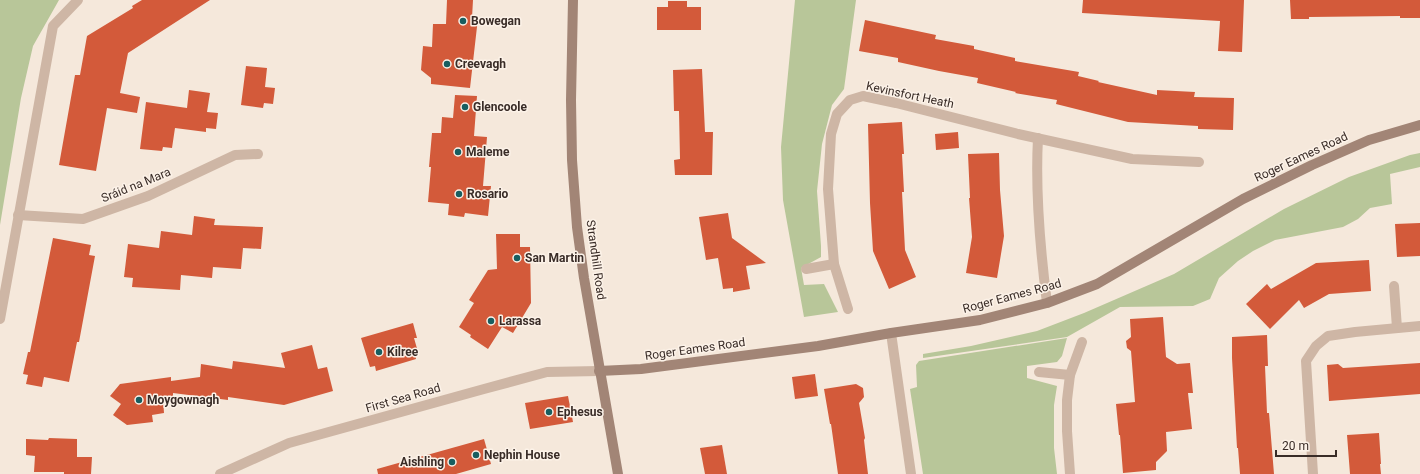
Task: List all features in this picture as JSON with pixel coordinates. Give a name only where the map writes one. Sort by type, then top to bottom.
[{"type":"main road","name":"Strandhill Road","points":[[573,0],[571,100],[572,160],[578,227],[584,278],[599,371],[618,474]]},
{"type":"main road","name":"Roger Eames Road","points":[[599,371],[641,369],[818,346],[891,333],[980,320],[1047,303],[1097,284],[1243,199],[1312,165],[1369,140],[1420,125]]},
{"type":"street","points":[[0,319],[53,26],[78,0]]},
{"type":"street","name":"Kevinsfort Heath","points":[[848,309],[834,264],[828,189],[831,134],[837,114],[850,100],[863,96],[1132,159],[1200,162]]},
{"type":"street","points":[[1038,138],[1036,171],[1041,246],[1047,303]]},
{"type":"street","name":"Sráid na Mara","points":[[18,215],[83,219],[148,196],[235,155],[258,154]]},
{"type":"street","points":[[806,269],[834,264]]},
{"type":"street","points":[[1394,286],[1396,328]]},
{"type":"street","points":[[1313,474],[1306,361],[1316,346],[1328,336],[1420,326]]},
{"type":"street","points":[[891,333],[912,474]]},
{"type":"street","points":[[1070,474],[1067,432],[1067,400],[1070,375],[1082,342]]},
{"type":"street","name":"First Sea Road","points":[[220,474],[289,443],[546,372],[599,371]]},
{"type":"street","points":[[1039,372],[1070,375]]},
{"type":"green space","points":[[0,0],[59,0],[33,46],[21,98],[0,225]]},
{"type":"green space","points":[[795,0],[856,0],[844,89],[832,105],[822,144],[817,191],[821,257],[801,268],[804,285],[824,284],[838,312],[804,317],[783,200],[781,147]]},
{"type":"green space","points":[[1420,153],[1420,167],[1390,174],[1392,204],[1370,208],[1358,219],[1343,227],[1275,240],[1253,251],[1238,261],[1219,278],[1210,299],[1193,306],[1120,307],[1067,337],[923,358],[923,354],[971,346],[1037,331],[1084,313],[1174,274],[1284,209],[1349,177],[1410,155]]},
{"type":"green space","points":[[1067,338],[1062,356],[1057,362],[1027,366],[1027,378],[1057,386],[1054,405],[1054,448],[1057,474],[923,474],[910,389],[917,387],[916,365],[919,361]]},
{"type":"building","points":[[142,0],[210,0],[128,53],[120,93],[140,97],[137,113],[107,108],[96,171],[59,165],[75,75],[80,75],[87,36],[133,8],[132,6]]},
{"type":"building","points":[[447,0],[473,0],[472,18],[478,18],[470,88],[431,84],[431,78],[421,70],[423,46],[432,47],[433,24],[446,24]]},
{"type":"building","points":[[1083,0],[1244,0],[1242,52],[1218,51],[1220,21],[1082,13]]},
{"type":"building","points":[[1290,0],[1420,0],[1420,18],[1400,18],[1400,16],[1309,17],[1309,19],[1291,19]]},
{"type":"building","points":[[668,1],[687,1],[687,7],[701,7],[701,30],[657,30],[657,7],[668,7]]},
{"type":"building","points":[[865,20],[936,35],[935,39],[974,46],[974,49],[1015,58],[1015,61],[1079,72],[1078,76],[1099,81],[1098,82],[1157,95],[1157,90],[1195,92],[1194,97],[1234,98],[1233,130],[1198,129],[1198,126],[1128,122],[1056,104],[1057,100],[1015,93],[1016,92],[977,83],[978,78],[898,62],[898,58],[859,51]]},
{"type":"building","points":[[246,66],[267,68],[265,87],[275,88],[273,104],[264,103],[263,108],[241,105]]},
{"type":"building","points":[[702,69],[705,132],[713,132],[712,175],[675,175],[674,160],[680,159],[679,111],[674,111],[673,70]]},
{"type":"building","points":[[189,90],[210,93],[207,112],[218,113],[216,129],[206,128],[206,132],[175,128],[172,148],[163,147],[162,151],[140,149],[146,102],[187,108]]},
{"type":"building","points":[[455,95],[477,96],[474,136],[487,137],[483,186],[491,186],[488,216],[465,213],[464,217],[448,215],[449,204],[428,202],[432,133],[441,133],[442,117],[453,118]]},
{"type":"building","points":[[902,122],[904,192],[902,192],[905,250],[916,277],[889,289],[873,251],[868,124]]},
{"type":"building","points":[[958,132],[959,148],[936,150],[935,134]]},
{"type":"building","points":[[999,153],[1000,190],[1004,236],[997,278],[966,273],[972,237],[968,154]]},
{"type":"building","points":[[728,213],[732,238],[766,263],[746,266],[750,289],[733,292],[733,288],[723,289],[718,258],[706,260],[699,217]]},
{"type":"building","points":[[194,216],[215,219],[214,225],[263,227],[261,249],[243,248],[241,269],[213,267],[212,278],[181,275],[180,290],[132,287],[133,278],[124,277],[128,244],[159,248],[161,231],[192,235]]},
{"type":"building","points":[[1420,223],[1420,256],[1397,257],[1395,224]]},
{"type":"building","points":[[496,234],[520,234],[520,247],[530,247],[531,303],[513,333],[502,327],[488,349],[470,337],[471,335],[459,327],[474,303],[469,300],[488,270],[497,269]]},
{"type":"building","points":[[53,238],[91,245],[89,255],[95,256],[79,342],[77,342],[69,382],[44,377],[42,387],[26,384],[28,375],[23,374],[28,352],[30,352]]},
{"type":"building","points":[[1369,260],[1371,291],[1329,294],[1304,308],[1299,300],[1270,329],[1246,304],[1267,284],[1271,289],[1316,263]]},
{"type":"building","points":[[1163,317],[1166,357],[1177,364],[1190,363],[1193,393],[1188,393],[1192,429],[1166,432],[1167,451],[1156,462],[1156,470],[1123,473],[1116,404],[1135,402],[1131,351],[1127,348],[1126,341],[1131,337],[1130,319]]},
{"type":"building","points":[[413,323],[417,338],[414,338],[418,352],[415,353],[416,359],[376,371],[375,366],[370,367],[361,338]]},
{"type":"building","points":[[1267,335],[1268,366],[1265,366],[1267,413],[1269,413],[1274,474],[1240,474],[1237,448],[1232,337]]},
{"type":"building","points":[[312,345],[318,369],[327,367],[333,391],[284,405],[228,397],[228,400],[173,393],[173,398],[163,399],[164,413],[152,415],[153,422],[127,425],[113,415],[121,404],[110,396],[120,384],[171,377],[171,381],[200,377],[201,364],[232,369],[233,361],[285,368],[281,353]]},
{"type":"building","points":[[1420,363],[1420,394],[1329,401],[1327,365],[1338,364],[1343,368]]},
{"type":"building","points":[[815,374],[818,396],[795,399],[792,377]]},
{"type":"building","points":[[856,384],[863,388],[864,397],[859,403],[865,438],[868,474],[838,474],[831,424],[824,389]]},
{"type":"building","name":"Ephesus","points":[[568,396],[573,422],[530,429],[525,403]]},
{"type":"building","points":[[1379,433],[1381,474],[1350,474],[1347,435]]},
{"type":"building","points":[[49,438],[77,439],[77,457],[92,457],[91,474],[34,472],[35,456],[26,455],[26,439],[48,440]]},
{"type":"building","points":[[484,439],[491,464],[456,474],[378,474],[377,469]]},
{"type":"building","points":[[722,445],[727,474],[705,474],[700,448]]},
{"type":"place","name":"Bowegan","points":[[463,21]]},
{"type":"place","name":"Creevagh","points":[[447,64]]},
{"type":"place","name":"Glencoole","points":[[465,107]]},
{"type":"place","name":"Maleme","points":[[458,152]]},
{"type":"place","name":"Rosario","points":[[459,194]]},
{"type":"place","name":"San Martin","points":[[517,258]]},
{"type":"place","name":"Larassa","points":[[491,321]]},
{"type":"place","name":"Kilree","points":[[379,352]]},
{"type":"place","name":"Moygownagh","points":[[139,400]]},
{"type":"place","name":"Ephesus","points":[[549,412]]},
{"type":"place","name":"Nephin House","points":[[476,455]]},
{"type":"place","name":"Aishling","points":[[452,462]]}]
